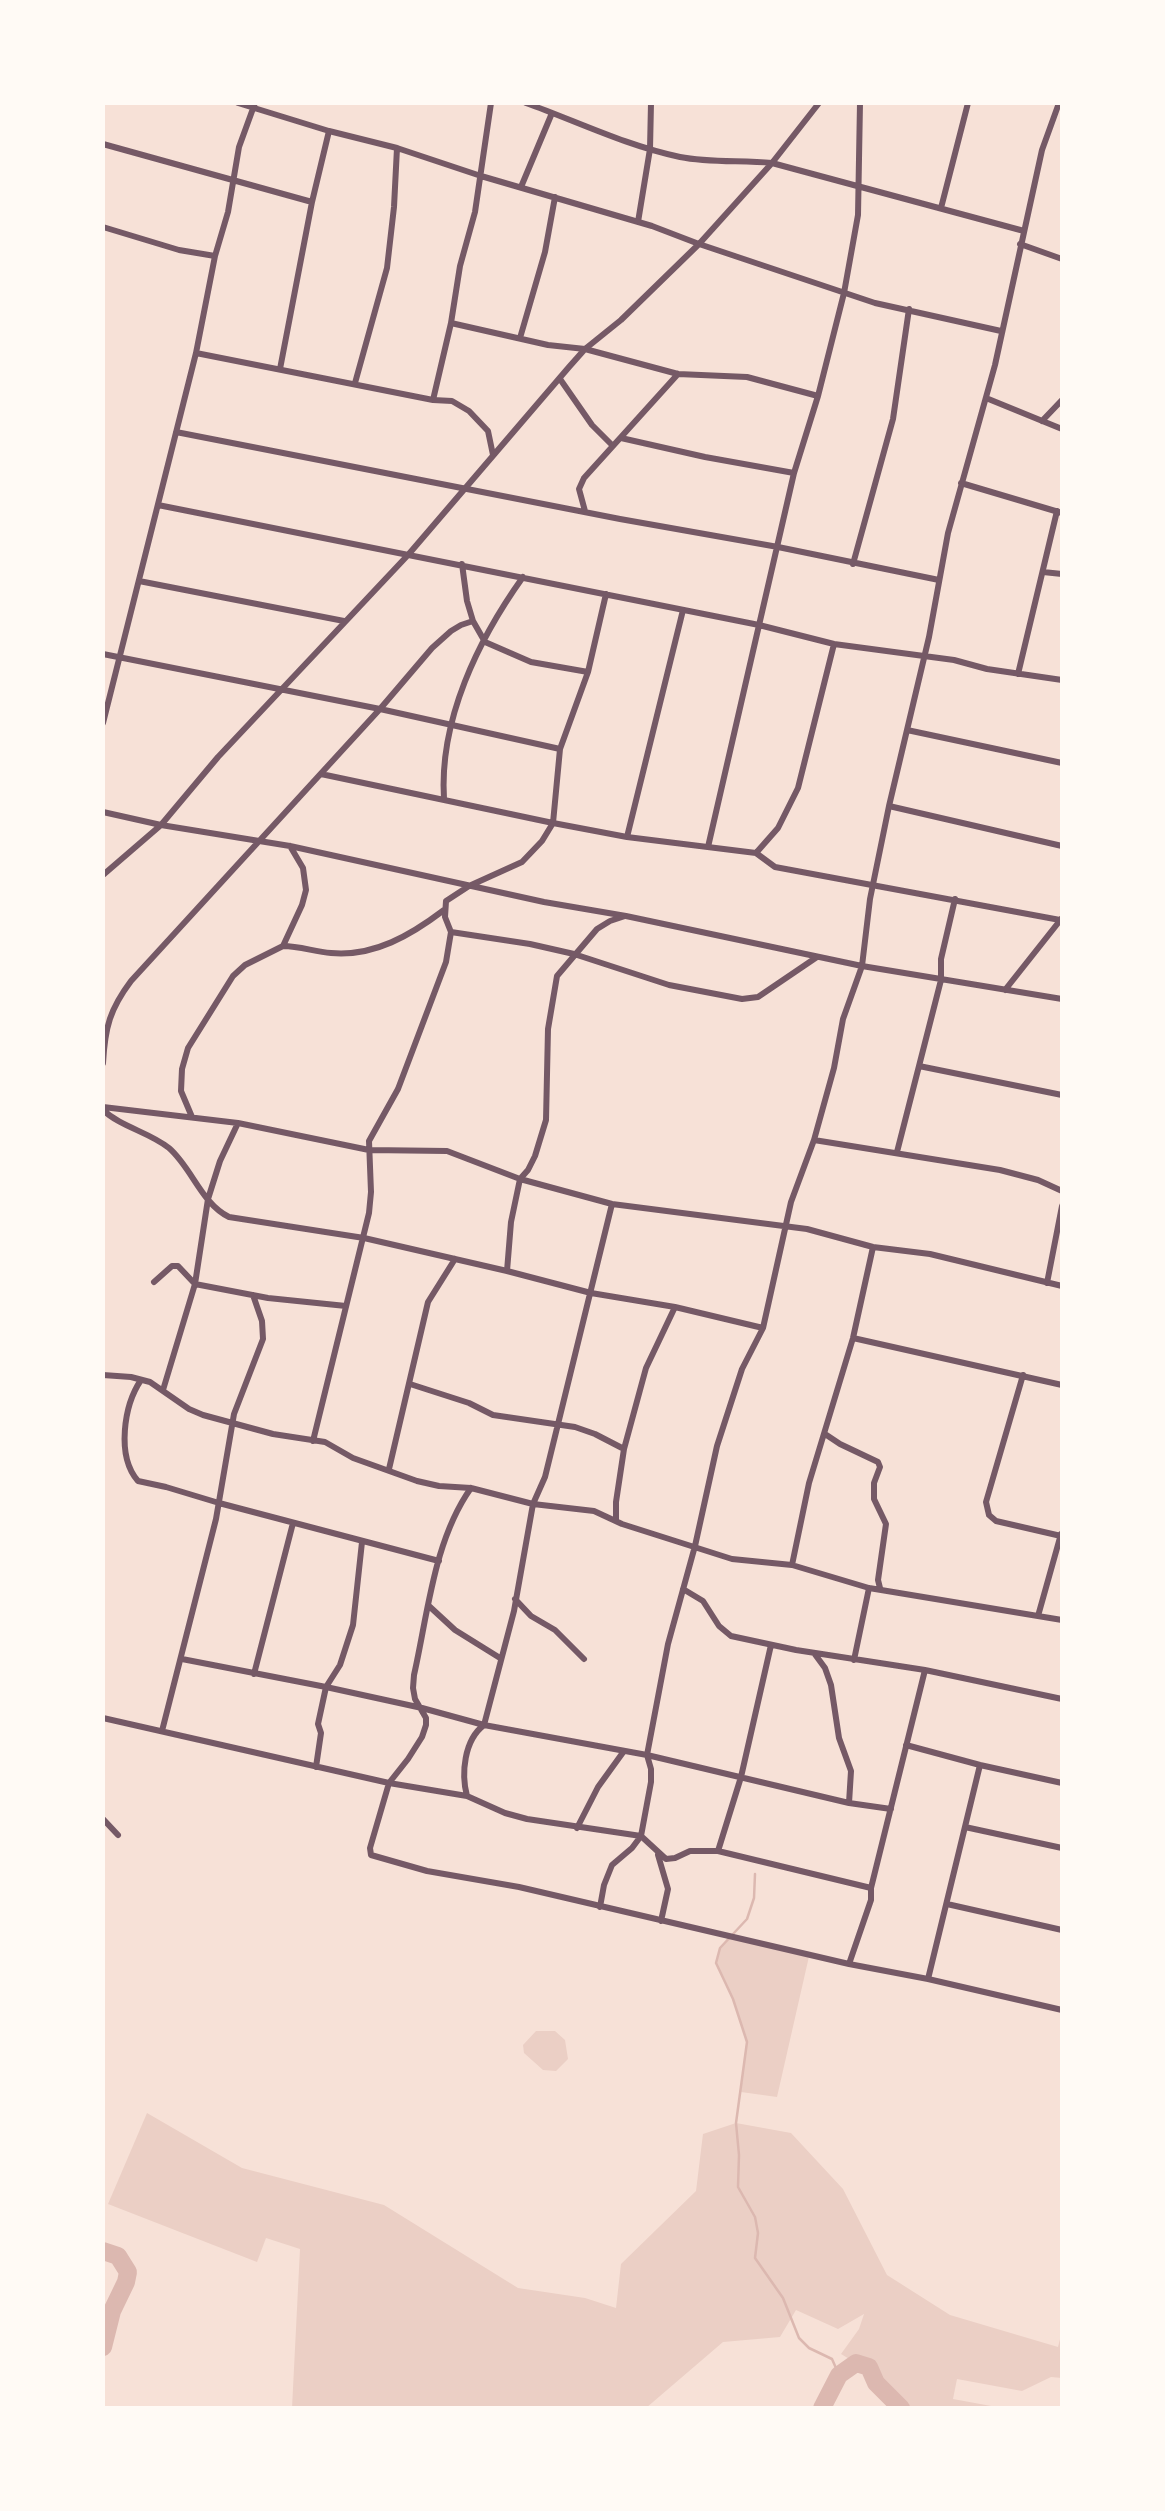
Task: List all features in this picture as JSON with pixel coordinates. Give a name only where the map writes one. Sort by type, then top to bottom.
[{"type":"street","points":[[238,103],[255,106],[329,131],[397,148],[481,176],[638,222],[875,303],[1001,331]]},
{"type":"street","points":[[433,400],[481,176],[491,103]]},
{"type":"street","points":[[526,103],[650,149],[693,159],[772,163],[1024,231]]},
{"type":"street","points":[[638,222],[650,149],[651,103]]},
{"type":"street","points":[[103,875],[161,825],[280,690],[408,555],[585,349],[621,320],[699,244],[772,163],[819,103]]},
{"type":"street","points":[[708,847],[794,473],[818,396],[844,293],[854,241],[859,188],[860,103]]},
{"type":"street","points":[[940,208],[968,103]]},
{"type":"street","points":[[600,1907],[604,1885],[612,1865],[632,1848],[641,1836],[651,1782],[647,1755],[668,1644],[695,1546],[717,1446],[742,1369],[763,1328],[790,1202],[814,1140],[834,1068],[843,1019],[862,966],[873,884],[888,806],[924,657],[961,483],[986,398],[1042,150],[1059,103]]},
{"type":"street","points":[[103,723],[196,353],[215,256],[228,212],[239,147],[255,106]]},
{"type":"street","points":[[521,187],[552,113]]},
{"type":"street","points":[[280,369],[312,202],[329,131]]},
{"type":"street","points":[[103,144],[312,202]]},
{"type":"street","points":[[355,383],[387,268],[397,148]]},
{"type":"street","points":[[520,338],[545,252],[555,197]]},
{"type":"street","points":[[103,227],[179,250],[215,256]]},
{"type":"street","points":[[1020,244],[1062,259]]},
{"type":"street","points":[[853,564],[893,419],[909,309]]},
{"type":"street","points":[[451,324],[548,345],[585,349],[678,374],[747,377],[818,396]]},
{"type":"street","points":[[196,353],[433,400],[452,401],[469,411],[488,431],[493,455]]},
{"type":"street","points":[[584,511],[579,486],[591,469],[678,374]]},
{"type":"street","points":[[560,379],[592,425],[613,446]]},
{"type":"street","points":[[986,398],[1062,429]]},
{"type":"street","points":[[1042,421],[1062,400]]},
{"type":"street","points":[[176,432],[939,580]]},
{"type":"street","points":[[621,438],[794,473]]},
{"type":"street","points":[[961,483],[1059,512],[1018,674]]},
{"type":"street","points":[[158,505],[759,625],[834,644],[954,660],[987,669],[1062,680]]},
{"type":"street","points":[[462,564],[467,601],[473,621],[485,642],[531,662],[588,672]]},
{"type":"street","points":[[1043,572],[1062,574]]},
{"type":"street","points":[[444,799],[443,764],[466,680],[498,612],[523,577]]},
{"type":"street","points":[[139,581],[344,621]]},
{"type":"street","points":[[313,1441],[364,1238],[371,1192],[369,1141],[391,1105],[446,962],[451,932],[444,910],[446,901],[469,886],[522,862],[542,841],[552,823],[560,749],[588,672],[606,594]]},
{"type":"street","points":[[627,836],[683,610]]},
{"type":"street","points":[[103,1063],[107,1021],[116,1001],[152,956],[321,774],[432,648],[451,631],[473,621]]},
{"type":"street","points":[[756,853],[778,828],[798,788],[834,644]]},
{"type":"street","points":[[103,654],[380,709],[560,749]]},
{"type":"street","points":[[907,730],[1062,763]]},
{"type":"street","points":[[321,774],[552,823],[756,853],[775,867],[1061,919],[1005,990]]},
{"type":"street","points":[[888,806],[1062,846]]},
{"type":"street","points":[[103,812],[161,825],[290,846],[544,902],[626,916],[862,966],[1062,999]]},
{"type":"street","points":[[192,1117],[181,1091],[182,1069],[188,1048],[233,976],[245,965],[283,946],[294,926],[306,890],[303,868],[290,846]]},
{"type":"street","points":[[897,1152],[941,980],[941,958],[955,899]]},
{"type":"street","points":[[283,946],[333,954],[370,951],[425,924],[444,910]]},
{"type":"street","points":[[507,1271],[512,1213],[520,1179],[528,1170],[544,1135],[548,1029],[551,997],[557,976],[597,929],[610,920],[626,916]]},
{"type":"street","points":[[451,932],[574,954],[669,985],[742,999],[758,997],[817,957]]},
{"type":"street","points":[[919,1066],[1062,1095]]},
{"type":"street","points":[[103,1108],[238,1124],[369,1150],[447,1151],[520,1179],[612,1204],[807,1229],[873,1247],[930,1254],[1062,1286]]},
{"type":"street","points":[[103,1108],[111,1116],[170,1149],[220,1212],[239,1220],[364,1238],[591,1293],[676,1307],[763,1328]]},
{"type":"street","points":[[163,1390],[195,1284],[208,1199],[220,1161],[238,1124]]},
{"type":"street","points":[[814,1140],[1000,1170],[1038,1180],[1062,1191]]},
{"type":"street","points":[[467,1796],[464,1784],[468,1748],[472,1737],[484,1725],[515,1600],[533,1504],[545,1477],[559,1424],[612,1204]]},
{"type":"street","points":[[1047,1283],[1062,1206]]},
{"type":"street","points":[[792,1565],[809,1483],[853,1338],[873,1247]]},
{"type":"street","points":[[389,1469],[428,1302],[455,1259]]},
{"type":"street","points":[[154,1282],[172,1266],[178,1266],[195,1284],[253,1296],[346,1306]]},
{"type":"street","points":[[162,1731],[219,1503],[231,1424],[263,1339],[262,1321],[253,1296]]},
{"type":"street","points":[[616,1520],[624,1449],[646,1368],[676,1307]]},
{"type":"street","points":[[853,1338],[1062,1385]]},
{"type":"street","points":[[1023,1375],[986,1502],[989,1515],[996,1521],[1061,1534],[1038,1616]]},
{"type":"street","points":[[103,1376],[142,1380],[163,1390],[189,1409],[231,1424],[324,1442],[353,1458],[417,1481],[439,1486],[471,1488],[533,1504],[594,1511],[732,1559],[792,1565],[869,1588],[1062,1620]]},
{"type":"street","points":[[142,1380],[137,1387],[127,1420],[126,1455],[133,1476],[138,1481],[439,1561]]},
{"type":"street","points":[[410,1384],[469,1403],[493,1415],[559,1424],[595,1434],[624,1449]]},
{"type":"street","points":[[825,1434],[878,1462],[880,1467],[874,1483],[874,1499],[886,1524],[878,1580],[880,1588]]},
{"type":"street","points":[[471,1488],[454,1514],[439,1561],[429,1606],[413,1688],[415,1699],[426,1718],[422,1737],[388,1783],[370,1848],[373,1856],[427,1871],[507,1884],[849,1964],[1062,2010]]},
{"type":"street","points":[[254,1674],[293,1523]]},
{"type":"street","points":[[316,1767],[321,1733],[318,1724],[326,1687],[347,1649],[356,1603],[362,1542]]},
{"type":"street","points":[[854,1660],[869,1588]]},
{"type":"street","points":[[683,1589],[703,1601],[719,1626],[731,1636],[814,1653],[925,1670],[1062,1699]]},
{"type":"street","points":[[515,1600],[531,1616],[555,1630],[584,1659]]},
{"type":"street","points":[[429,1606],[448,1625],[500,1658]]},
{"type":"street","points":[[718,1851],[741,1777],[771,1645]]},
{"type":"street","points":[[814,1653],[825,1668],[831,1685],[839,1738],[851,1771],[849,1803]]},
{"type":"street","points":[[182,1659],[326,1687],[484,1725],[647,1755],[849,1803],[891,1809]]},
{"type":"street","points":[[849,1964],[871,1900],[871,1888],[925,1670]]},
{"type":"street","points":[[103,1718],[388,1783],[467,1796],[517,1817],[641,1836],[666,1859],[690,1851],[718,1851],[871,1888]]},
{"type":"street","points":[[906,1745],[1062,1783]]},
{"type":"street","points":[[577,1828],[598,1787],[624,1751]]},
{"type":"street","points":[[928,1979],[980,1765]]},
{"type":"street","points":[[103,1819],[118,1835]]},
{"type":"street","points":[[965,1827],[1062,1848]]},
{"type":"street","points":[[658,1853],[668,1889],[661,1921]]},
{"type":"street","points":[[947,1904],[1062,1930]]},
{"type":"shaded area","points":[[731,1935],[810,1952],[777,2097],[741,2092],[747,2042],[733,1999],[716,1964],[720,1948]]},
{"type":"shaded area","points":[[536,2031],[555,2031],[565,2040],[568,2059],[556,2071],[543,2070],[524,2053],[523,2045]]},
{"type":"shaded area","points":[[147,2113],[242,2168],[384,2205],[518,2288],[585,2298],[616,2308],[621,2264],[696,2191],[703,2134],[736,2123],[791,2133],[843,2189],[887,2275],[950,2315],[1058,2347],[1062,2331],[1062,2378],[1051,2377],[1022,2391],[957,2379],[953,2399],[1002,2408],[901,2408],[876,2383],[869,2367],[841,2354],[859,2329],[864,2314],[838,2329],[796,2310],[780,2337],[723,2342],[646,2408],[292,2408],[300,2249],[266,2238],[257,2262],[108,2204]]},
{"type":"waterway","points":[[755,1874],[754,1898],[747,1919],[720,1948],[716,1963],[733,1999],[747,2042],[736,2123],[738,2187],[755,2217],[758,2233],[755,2258],[783,2298],[799,2338],[809,2348],[832,2359],[839,2375]]},
{"type":"waterway","points":[[103,2251],[118,2256],[128,2272],[112,2311],[103,2347]]},
{"type":"waterway","points":[[822,2408],[839,2375],[856,2363],[869,2367],[876,2383],[901,2408]]}]
